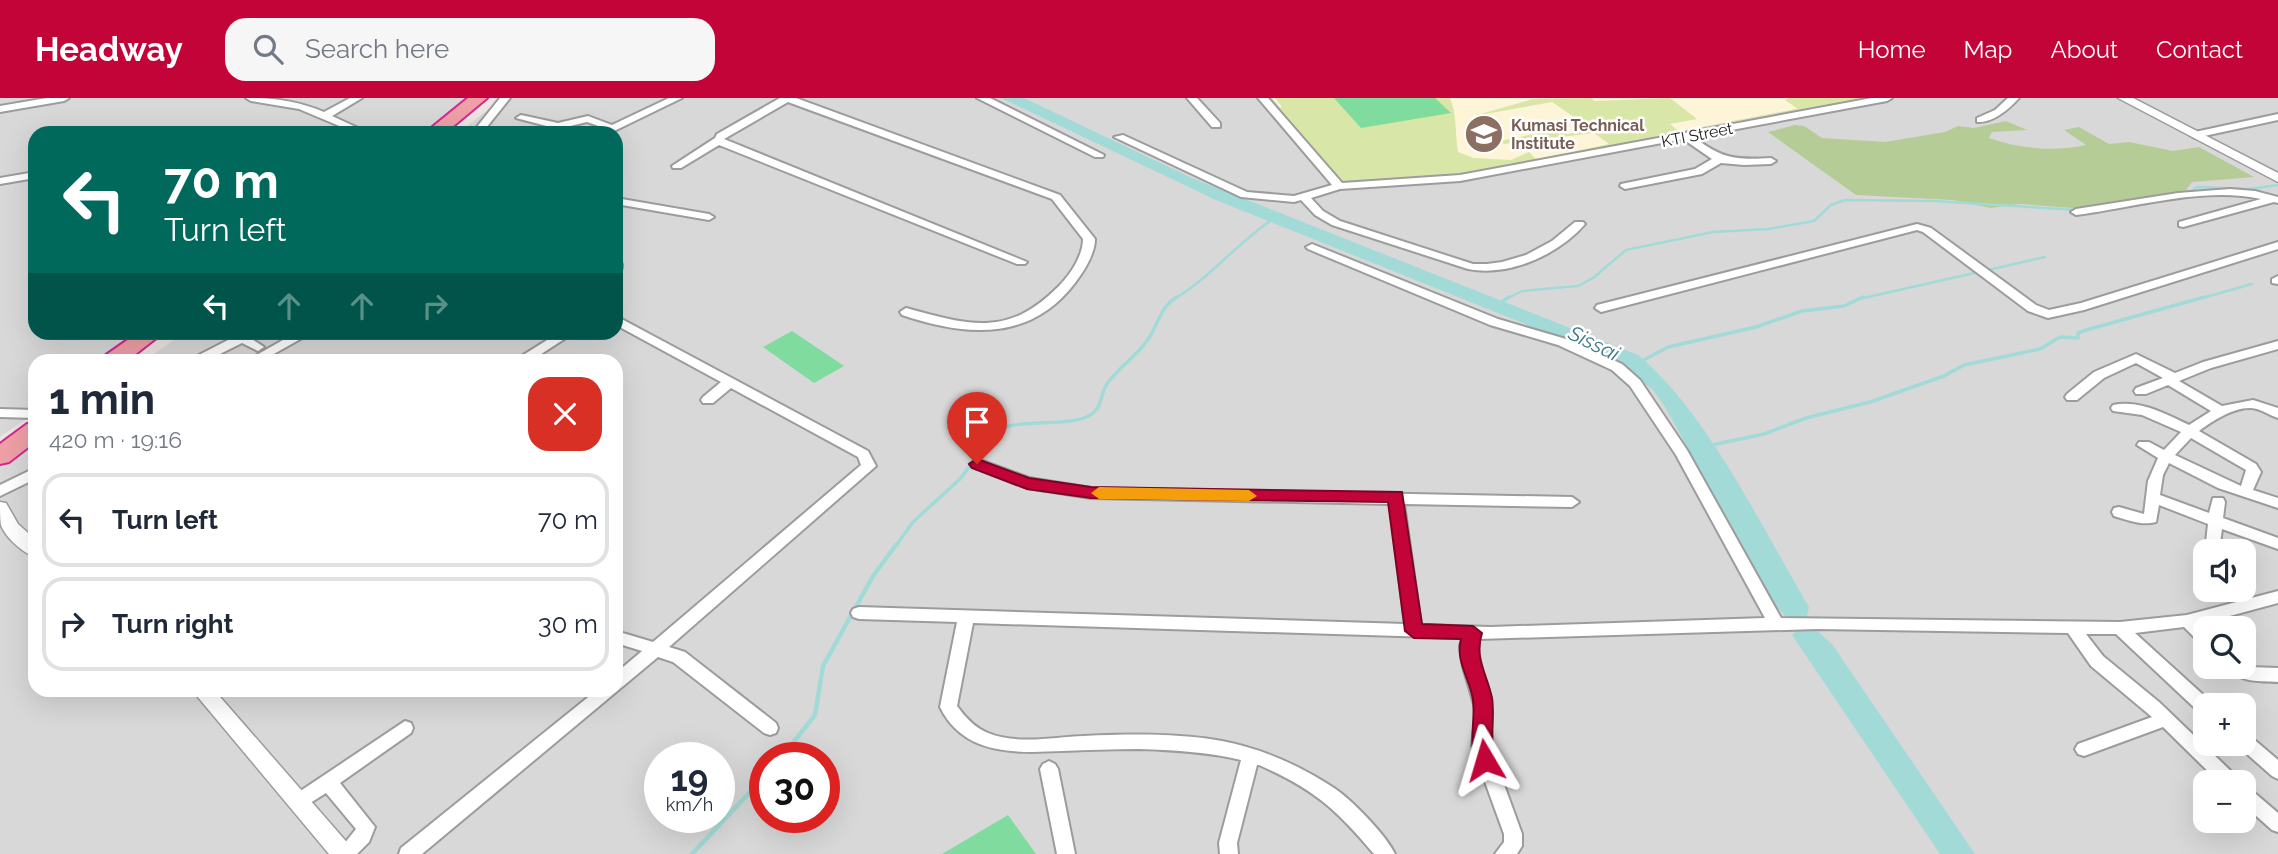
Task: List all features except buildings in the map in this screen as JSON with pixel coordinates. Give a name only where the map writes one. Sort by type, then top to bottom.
[{"type":"highway","points":[[443,126],[479,98]]},
{"type":"highway","points":[[459,126],[493,98]]},
{"type":"highway","points":[[123,354],[143,340]]},
{"type":"highway","points":[[140,354],[160,340]]},
{"type":"highway","points":[[0,442],[28,420]]},
{"type":"highway","points":[[0,456],[28,435]]},
{"type":"street","points":[[0,109],[64,98]]},
{"type":"street","points":[[251,98],[301,106],[348,126]]},
{"type":"street","points":[[324,116],[357,98]]},
{"type":"street","points":[[483,126],[505,98]]},
{"type":"street","points":[[616,126],[677,98]]},
{"type":"street","points":[[677,166],[719,141],[725,132],[787,98],[1056,197],[1089,239],[1088,249],[1068,285],[1033,315],[1021,321],[978,329],[931,321],[906,312]]},
{"type":"street","points":[[982,98],[1099,155]]},
{"type":"street","points":[[1192,98],[1216,125]]},
{"type":"street","points":[[1263,98],[1339,186]]},
{"type":"street","name":"KTI Street","points":[[1305,198],[1339,186],[1460,178],[1887,98]]},
{"type":"street","points":[[1980,120],[1998,112],[2014,98]]},
{"type":"street","points":[[2124,98],[2278,178]]},
{"type":"street","points":[[2194,135],[2278,117]]},
{"type":"street","points":[[521,118],[558,125],[588,119],[600,126]]},
{"type":"street","points":[[1119,136],[1245,195],[1305,198],[1319,214],[1336,223],[1472,267],[1487,269],[1532,258],[1561,242],[1579,225]]},
{"type":"street","points":[[1687,137],[1717,161]]},
{"type":"street","points":[[719,141],[1021,262]]},
{"type":"street","points":[[1625,187],[1698,172],[1717,161],[1772,161]]},
{"type":"street","points":[[0,181],[28,176]]},
{"type":"street","points":[[2076,212],[2223,191],[2276,199]]},
{"type":"street","points":[[2183,224],[2276,199]]},
{"type":"street","points":[[623,202],[709,217]]},
{"type":"street","points":[[1601,308],[1917,228],[1927,230],[2032,308],[2048,314],[2084,306],[2278,245]]},
{"type":"street","points":[[1312,247],[1494,322],[1562,342],[1617,367],[1635,383],[1682,453],[1779,624]]},
{"type":"street","points":[[623,324],[863,454],[869,466],[623,676]]},
{"type":"street","points":[[210,354],[230,340]]},
{"type":"street","points":[[246,340],[258,347]]},
{"type":"street","points":[[265,354],[292,340]]},
{"type":"street","points":[[534,354],[556,340]]},
{"type":"street","points":[[2141,391],[2207,365],[2278,345]]},
{"type":"street","points":[[2072,397],[2099,375],[2136,358],[2221,411]]},
{"type":"street","points":[[708,400],[729,383]]},
{"type":"street","points":[[2119,512],[2151,518],[2157,472],[2190,430],[2221,411],[2252,404],[2278,414]]},
{"type":"street","points":[[2118,408],[2130,406],[2190,430],[2254,469],[2245,492]]},
{"type":"street","points":[[0,413],[28,415]]},
{"type":"street","points":[[2144,445],[2245,492],[2278,503]]},
{"type":"street","points":[[977,464],[1027,483],[1091,493],[1396,496],[1572,502]]},
{"type":"street","points":[[0,491],[28,477]]},
{"type":"street","points":[[1396,496],[1414,631]]},
{"type":"street","points":[[2154,498],[2278,544]]},
{"type":"street","points":[[2213,539],[2218,502]]},
{"type":"street","points":[[0,508],[12,529],[28,544]]},
{"type":"street","points":[[859,613],[966,618],[1212,622],[1473,633],[1817,623],[2120,628],[2188,621],[2278,597]]},
{"type":"street","points":[[966,618],[948,707],[965,730],[989,742],[1012,746],[1169,743],[1223,747],[1251,755],[1289,770],[1335,799],[1386,854]]},
{"type":"street","points":[[2188,621],[2193,626]]},
{"type":"street","points":[[2073,628],[2097,661],[2153,707],[2162,720],[2218,770]]},
{"type":"street","points":[[2120,628],[2193,696]]},
{"type":"street","points":[[1473,633],[1468,646],[1484,711],[1481,746],[1513,834],[1513,846],[1504,854]]},
{"type":"street","points":[[623,639],[680,657],[770,728]]},
{"type":"street","points":[[2256,674],[2278,676]]},
{"type":"street","points":[[208,697],[344,854],[363,836],[366,827],[328,782]]},
{"type":"street","points":[[408,854],[599,697]]},
{"type":"street","points":[[2084,749],[2162,720]]},
{"type":"street","points":[[299,803],[405,728]]},
{"type":"street","points":[[2256,751],[2278,771]]},
{"type":"street","points":[[1229,854],[1228,843],[1251,755]]},
{"type":"street","points":[[1049,769],[1066,854]]},
{"type":"street","points":[[2256,805],[2278,824]]},
{"type":"shaded area","points":[[0,98],[475,98],[438,126],[28,126],[28,340],[136,340],[116,354],[28,354],[28,418],[0,437]]},
{"type":"shaded area","points":[[503,98],[2278,98],[2278,854],[0,854],[0,465],[28,445],[28,697],[623,697],[623,354],[154,354],[174,340],[623,340],[623,126],[467,126]]},
{"type":"shaded area","name":"Kumasi Technical Institute","points":[[1272,98],[1853,98],[1478,170],[1337,174]]},
{"type":"green space","points":[[1275,98],[1450,98],[1455,117],[1458,152],[1474,158],[1511,160],[1529,152],[1536,159],[1570,154],[1469,174],[1347,182],[1338,178],[1278,108],[1282,107]]},
{"type":"green space","points":[[1334,98],[1435,98],[1451,113],[1361,128]]},
{"type":"green space","points":[[1591,98],[1595,101],[1670,98],[1697,119],[1670,124],[1679,132],[1709,126],[1712,129],[1579,153],[1576,151],[1609,144],[1594,133],[1504,144],[1500,141],[1559,129],[1568,134],[1581,131],[1578,128],[1587,126],[1552,102],[1474,116],[1533,99]]},
{"type":"green space","points":[[1878,98],[1722,127],[1718,124],[1798,109],[1785,100]]},
{"type":"green space","points":[[2006,121],[2027,130],[1992,132],[1989,138],[2037,148],[2086,145],[2064,130],[2079,127],[2109,144],[2129,142],[2173,151],[2199,147],[2254,177],[2192,182],[2184,193],[2086,209],[2019,204],[1991,208],[1952,200],[1856,195],[1768,132],[1795,125],[1804,126],[1822,138],[1885,142],[1945,132],[1958,126],[1974,128]]},
{"type":"green space","points":[[792,331],[844,366],[814,383],[763,347]]},
{"type":"green space","points":[[1008,815],[1036,854],[942,854]]},
{"type":"water","name":"Sissai","points":[[1001,98],[1024,98],[1192,178],[1638,355],[1687,407],[1710,439],[1809,607],[1807,615],[1815,629],[1832,644],[1975,854],[1940,854],[1792,635],[1797,630],[1773,602],[1653,390],[1613,359],[1218,201]]},
{"type":"waterway","points":[[2188,194],[2197,187],[2250,189],[2278,185]]},
{"type":"waterway","points":[[1506,299],[1522,291],[1578,286],[1593,278],[1626,250],[1713,232],[1768,229],[1814,221],[1831,205],[1845,200],[1934,201],[2077,210]]},
{"type":"waterway","points":[[1174,299],[1200,281],[1273,219]]},
{"type":"waterway","points":[[1988,270],[2045,257]]},
{"type":"waterway","points":[[1859,299],[1979,272]]},
{"type":"waterway","points":[[2199,299],[2252,284]]},
{"type":"waterway","points":[[999,429],[1022,424],[1075,420],[1093,413],[1107,384],[1143,346],[1165,308],[1177,297]]},
{"type":"waterway","points":[[1642,361],[1668,347],[1756,327],[1802,311],[1844,306],[1863,297]]},
{"type":"waterway","points":[[1707,446],[1764,434],[1806,418],[1870,402],[1944,376],[1964,365],[2040,349],[2060,337],[2078,338],[2078,333],[2086,330],[2205,297]]},
{"type":"waterway","points":[[895,547],[913,522],[960,479],[986,444]]},
{"type":"waterway","points":[[794,742],[815,715],[823,666],[873,576],[896,545]]},
{"type":"waterway","points":[[692,854],[749,793]]},
{"type":"slow traffic","points":[[1099,493],[1249,496]]},
{"type":"place","name":"Kumasi Technical Institute","points":[[1484,134]]},
{"type":"route","points":[[977,464],[1027,483],[1091,493],[1396,496],[1414,631],[1473,633],[1468,646],[1471,667],[1484,711],[1480,728],[1485,760]]}]
